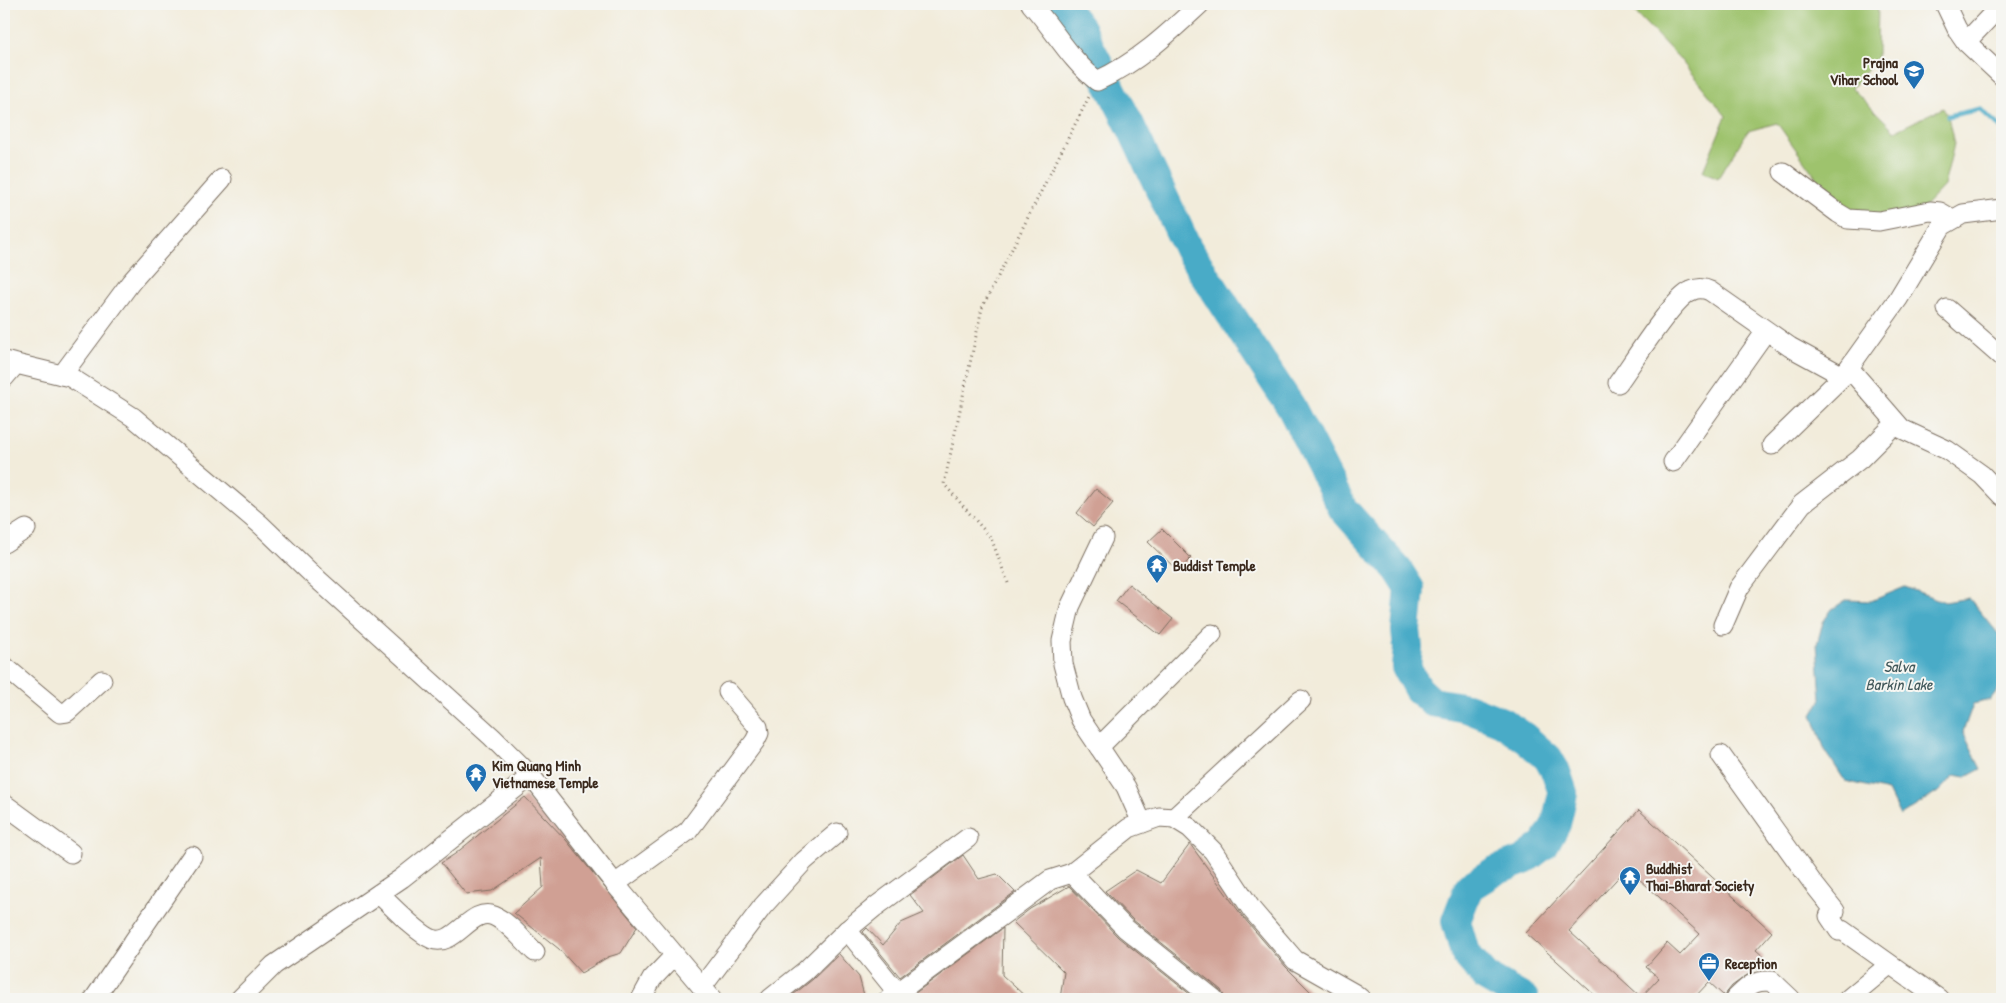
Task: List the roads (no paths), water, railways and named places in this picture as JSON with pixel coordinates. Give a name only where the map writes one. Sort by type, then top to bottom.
[{"type":"street","points":[[1031,4],[1061,42],[1097,81],[1118,71],[1142,55],[1200,4]]},
{"type":"street","points":[[1945,4],[1962,36],[2002,76]]},
{"type":"street","points":[[1962,36],[2002,4]]},
{"type":"street","points":[[1783,172],[1848,219],[1868,222],[1879,221],[1930,211],[1940,212],[1952,219]]},
{"type":"street","points":[[62,375],[131,282],[222,179]]},
{"type":"street","points":[[1772,445],[1846,372],[1898,299],[1942,226],[1963,214],[2002,209]]},
{"type":"street","points":[[1618,383],[1668,313],[1691,291],[1705,289],[1790,348],[1846,372],[1902,428],[1947,450],[1982,475],[2002,496]]},
{"type":"street","points":[[1947,310],[2002,357]]},
{"type":"street","points":[[1673,462],[1766,331]]},
{"type":"street","points":[[8,368],[70,377],[133,418],[261,525],[314,576],[492,737],[531,776],[615,884],[708,993],[763,906],[804,861],[838,833]]},
{"type":"street","points":[[1723,625],[1739,588],[1802,504],[1860,459],[1896,423]]},
{"type":"street","points":[[4,543],[26,529]]},
{"type":"street","points":[[1103,538],[1070,607],[1062,641],[1063,664],[1072,698],[1081,720],[1126,787],[1142,823]]},
{"type":"street","points":[[1099,747],[1212,634]]},
{"type":"street","points":[[4,666],[60,713],[67,712],[102,680]]},
{"type":"street","points":[[615,884],[688,831],[759,733],[758,727],[728,692]]},
{"type":"street","points":[[1174,818],[1301,700]]},
{"type":"street","points":[[1720,756],[1835,911],[1829,916],[1839,931],[1842,930],[1859,941],[1889,965],[1939,999]]},
{"type":"street","points":[[241,999],[274,965],[402,878],[531,776]]},
{"type":"street","points":[[4,804],[71,853]]},
{"type":"street","points":[[847,930],[893,996],[1050,880],[1072,873],[1129,828],[1160,817],[1174,818],[1190,828],[1213,851],[1252,910],[1296,960],[1361,999]]},
{"type":"street","points":[[770,999],[819,959],[847,930],[968,838]]},
{"type":"street","points":[[94,999],[192,856]]},
{"type":"street","points":[[1072,873],[1125,928],[1214,999]]},
{"type":"street","points":[[378,894],[433,940],[442,940],[478,916],[487,914],[495,916],[503,922],[535,952]]},
{"type":"street","points":[[641,999],[652,979],[675,955]]},
{"type":"street","points":[[1848,999],[1889,965]]},
{"type":"street","points":[[1735,999],[1748,986],[1760,980],[1772,981],[1791,999]]},
{"type":"water","name":"Salva Barkin Lake","points":[[1905,587],[1945,602],[1969,598],[2001,637],[2002,684],[1990,700],[1973,704],[1963,732],[1981,769],[1966,777],[1955,775],[1938,792],[1900,816],[1888,791],[1845,781],[1825,750],[1812,715],[1821,699],[1817,644],[1823,622],[1832,609],[1846,600],[1871,601]]},
{"type":"waterway","points":[[1061,4],[1080,28],[1130,125],[1188,249],[1291,407],[1343,509],[1398,570],[1410,589],[1406,630],[1408,648],[1406,667],[1418,689],[1432,702],[1467,708],[1502,722],[1524,737],[1548,758],[1556,772],[1563,793],[1556,824],[1545,844],[1524,860],[1495,871],[1469,887],[1456,921],[1465,953],[1486,977],[1524,999]]},
{"type":"waterway","points":[[1410,4],[1418,4]]},
{"type":"waterway","points":[[1948,116],[1980,109],[2002,129]]},
{"type":"place","name":"Prajna Vihar School","points":[[1914,90]]},
{"type":"place","name":"Buddist Temple","points":[[1157,584]]},
{"type":"place","name":"Kim Quang Minh Vietnamese Temple","points":[[476,793]]},
{"type":"place","name":"Buddhist Thai-Bharat Society","points":[[1630,896]]},
{"type":"place","name":"Reception","points":[[1709,982]]}]
